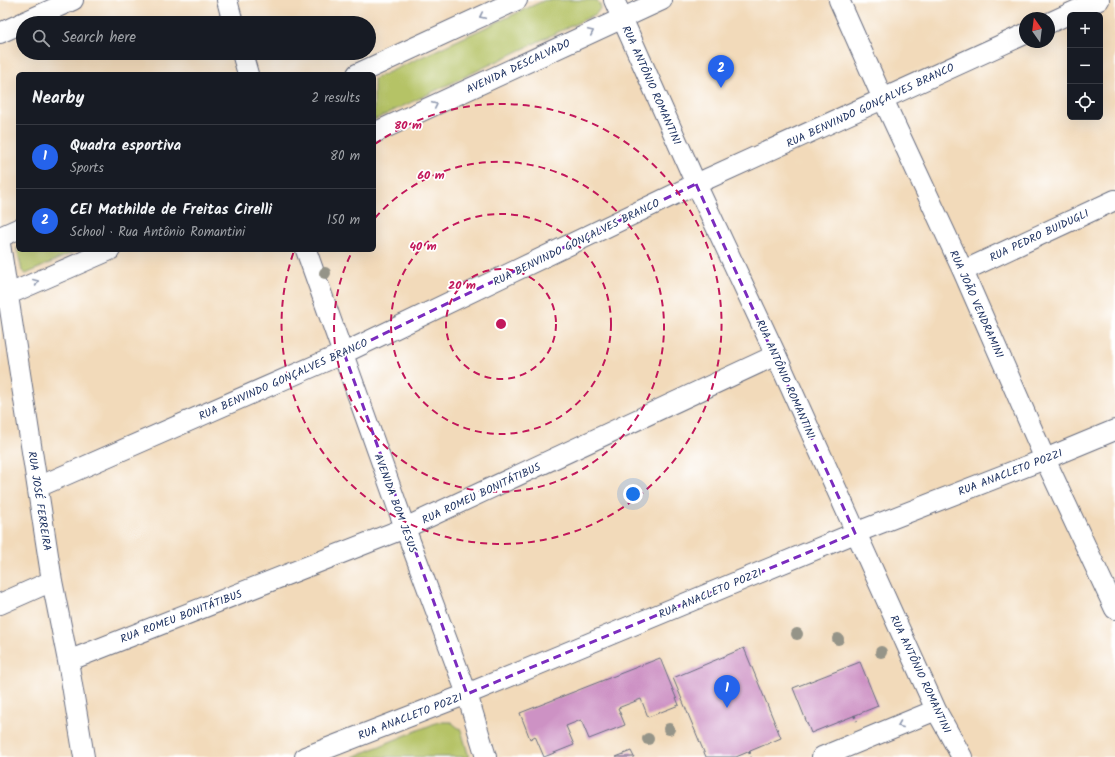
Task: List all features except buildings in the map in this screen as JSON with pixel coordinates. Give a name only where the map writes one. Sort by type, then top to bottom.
[{"type":"street","points":[[38,16],[73,0]]},
{"type":"street","points":[[227,0],[231,16]]},
{"type":"street","points":[[361,72],[517,0]]},
{"type":"street","name":"RUA ANTÔNIO ROMANTINI","points":[[614,0],[696,184],[776,355],[936,710],[962,757]]},
{"type":"street","name":"AVENIDA DESCALVADO","points":[[376,132],[662,0]]},
{"type":"street","name":"RUA JOÃO VENDRAMINI","points":[[839,0],[963,271],[1045,459],[1115,609]]},
{"type":"street","points":[[1055,20],[1099,0]]},
{"type":"street","points":[[0,33],[16,26]]},
{"type":"street","name":"RUA BENVINDO GONÇALVES BRANCO","points":[[38,487],[344,353],[696,184],[1019,37]]},
{"type":"street","points":[[244,60],[247,72]]},
{"type":"street","name":"RUA PEDRO BUIDUGLI","points":[[963,271],[1115,200]]},
{"type":"street","points":[[0,237],[16,230]]},
{"type":"street","name":"RUA JOSÉ FERREIRA","points":[[0,244],[5,318],[38,487],[52,581],[68,661],[84,757]]},
{"type":"street","points":[[4,296],[105,252]]},
{"type":"street","name":"AVENIDA BOM JESUS","points":[[307,252],[344,353],[404,528],[467,694],[486,757]]},
{"type":"street","name":"RUA ROMEU BONITÁTIBUS","points":[[68,661],[404,528],[776,355]]},
{"type":"street","name":"RUA ANACLETO POZZI","points":[[305,757],[467,694],[855,533],[1115,430]]},
{"type":"street","points":[[0,604],[52,581]]},
{"type":"street","points":[[822,757],[936,710]]},
{"type":"path","points":[[749,751],[751,757]]},
{"type":"highlighted area","points":[[696,184],[855,533],[467,694],[344,353]]},
{"type":"green space","points":[[545,0],[597,0],[601,7],[596,14],[376,119],[376,78]]},
{"type":"green space","points":[[18,252],[74,252],[26,274],[22,271]]},
{"type":"green space","points":[[438,722],[451,722],[461,730],[469,757],[353,757]]},
{"type":"place","name":"CEI Mathilde de Freitas Cirelli","points":[[721,88]]},
{"type":"place","name":"Quadra esportiva","points":[[727,708]]}]
